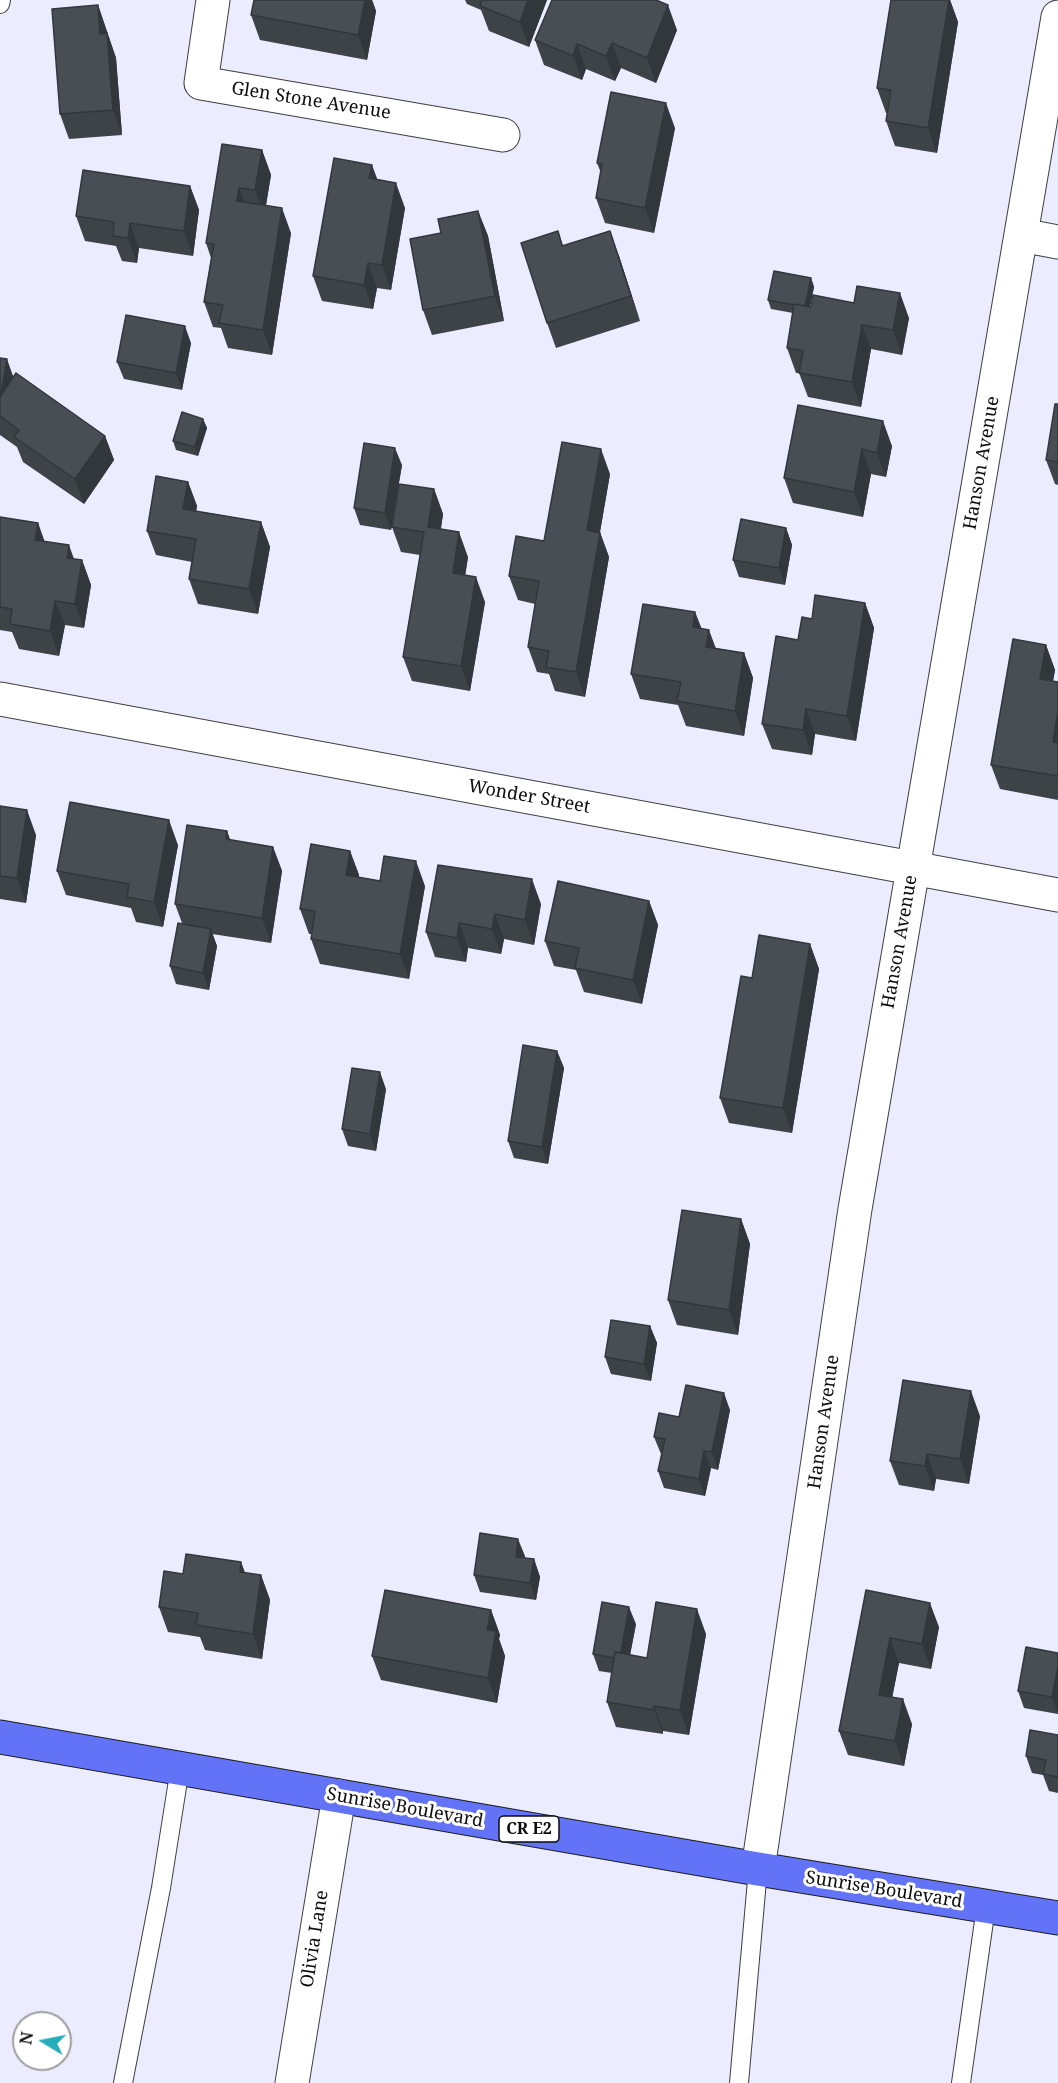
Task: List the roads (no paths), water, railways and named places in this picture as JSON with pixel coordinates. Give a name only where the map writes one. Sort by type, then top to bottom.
[{"type":"main road","name":"Sunrise Boulevard","points":[[0,1737],[758,1869],[1058,1918]]},
{"type":"street","name":"Glen Stone Avenue","points":[[213,0],[201,83],[416,118],[503,135]]},
{"type":"street","name":"Hanson Avenue","points":[[758,1869],[855,1209],[1058,17]]},
{"type":"street","points":[[1021,235],[1058,242]]},
{"type":"street","name":"Wonder Street","points":[[0,699],[1058,895]]},
{"type":"street","name":"Olivia Lane","points":[[292,2083],[339,1796]]},
{"type":"lane","points":[[123,2083],[161,1888],[180,1768]]},
{"type":"lane","points":[[739,2083],[758,1869]]},
{"type":"lane","points":[[961,2083],[986,1907]]}]
